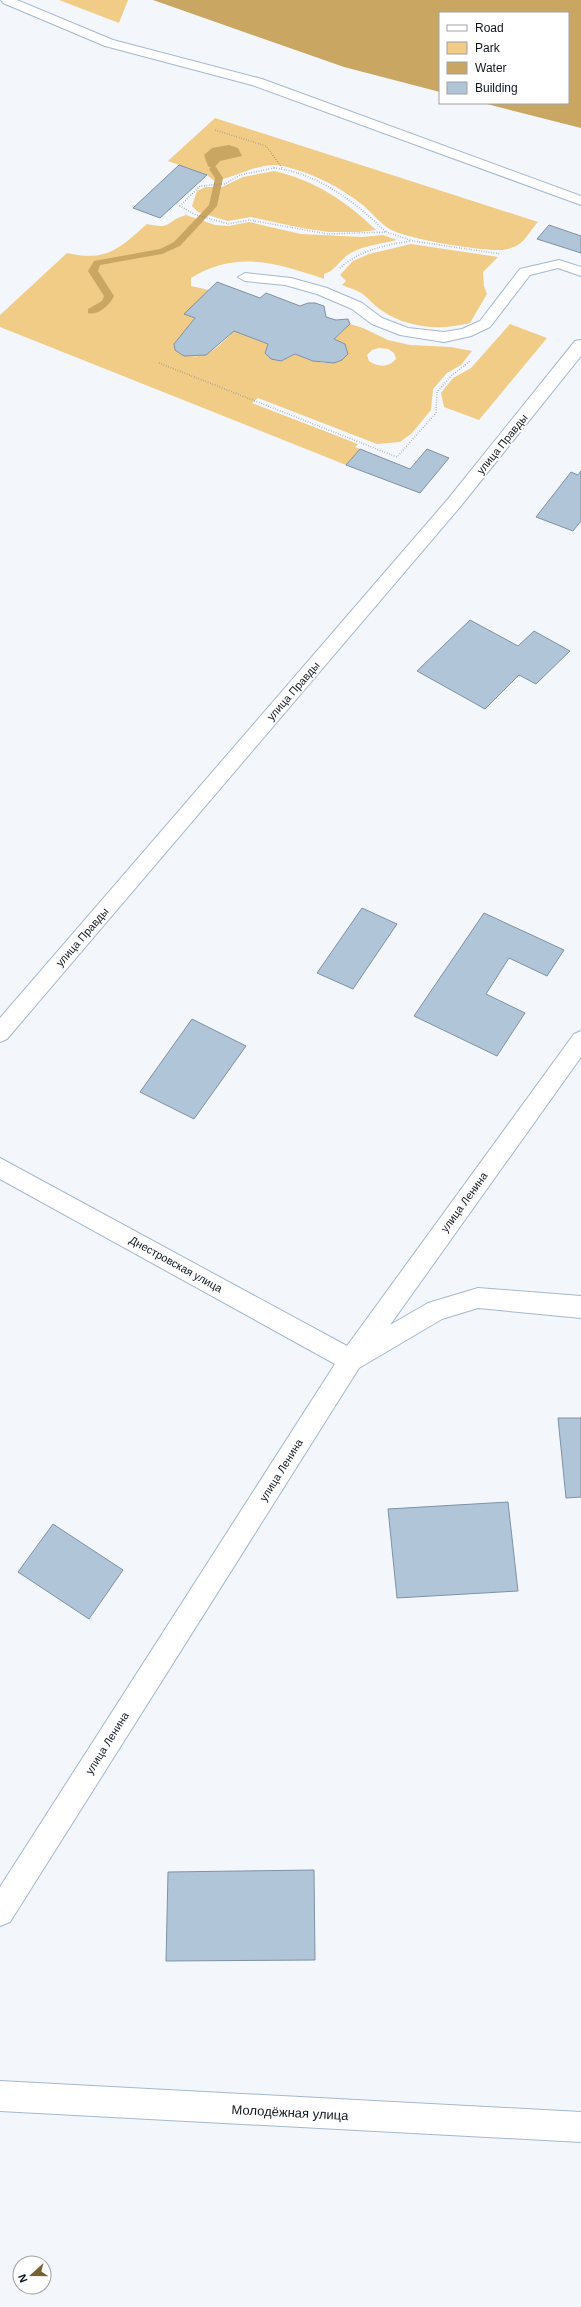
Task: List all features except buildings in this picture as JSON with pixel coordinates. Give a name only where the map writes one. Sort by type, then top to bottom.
[{"type":"street","name":"улица Правды","points":[[0,1033],[454,503],[581,345]]},
{"type":"street","name":"улица Ленина","points":[[0,1912],[351,1360],[581,1040]]},
{"type":"street","name":"Днестровская улица","points":[[0,1168],[351,1360]]},
{"type":"street","points":[[351,1360],[436,1310],[478,1298],[581,1307]]},
{"type":"street","name":"Молодёжная улица","points":[[0,2096],[581,2127]]},
{"type":"lane","points":[[7,0],[109,43],[257,82],[581,201]]},
{"type":"lane","points":[[245,277],[286,281],[322,291],[357,306],[377,321],[405,332],[444,337],[466,333],[485,324],[526,272],[558,264],[581,272]]},
{"type":"path","points":[[215,130],[266,146],[283,169]]},
{"type":"path","points":[[386,232],[360,208],[319,181],[283,169],[274,168],[258,171],[240,176],[225,184],[200,186],[180,206],[196,215],[229,224],[249,220],[301,231],[328,234],[386,232],[413,241],[558,264]]},
{"type":"path","points":[[322,291],[350,258],[366,251],[413,241]]},
{"type":"path","points":[[160,363],[397,457],[436,413],[437,392],[451,376],[466,366],[478,350],[466,333]]},
{"type":"green space","points":[[59,0],[128,0],[119,23]]},
{"type":"green space","points":[[215,118],[538,222],[521,243],[505,250],[477,249],[443,244],[410,236],[388,228],[364,206],[336,187],[294,169],[274,165],[265,166],[230,177],[213,180],[207,175],[168,161]]},
{"type":"green space","points":[[274,171],[303,180],[329,193],[353,210],[376,230],[359,232],[329,232],[251,217],[228,221],[198,212],[192,206],[197,191],[206,187],[222,187],[243,177]]},
{"type":"green space","points":[[186,215],[215,225],[229,226],[249,222],[301,234],[362,237],[383,235],[397,240],[357,250],[346,256],[333,269],[324,274],[324,279],[290,268],[257,262],[225,264],[208,269],[191,278],[191,286],[209,290],[195,318],[174,344],[175,350],[184,355],[200,356],[208,353],[221,344],[234,331],[268,344],[265,353],[276,360],[287,358],[295,354],[323,363],[336,362],[348,354],[345,344],[334,339],[350,324],[363,328],[388,340],[410,345],[451,347],[472,351],[461,365],[447,373],[433,389],[431,410],[412,433],[400,442],[377,444],[258,398],[252,403],[358,444],[355,447],[360,449],[346,465],[0,327],[0,315],[67,253],[92,256],[102,254],[120,247],[147,224],[161,226],[168,224],[179,217]],"holes":[[[379,348],[388,349],[394,353],[396,359],[390,364],[383,366],[369,361],[367,355],[372,350]]]},
{"type":"green space","points":[[411,244],[498,257],[483,272],[484,286],[487,294],[470,323],[447,327],[436,327],[402,321],[379,308],[362,293],[342,285],[346,281],[340,275],[353,261],[369,254]]},
{"type":"green space","points":[[510,324],[547,338],[479,420],[444,407],[441,393],[453,378],[471,368]]},
{"type":"water","points":[[153,0],[581,0],[581,128],[487,104],[569,104],[569,12],[439,12],[439,92],[344,67]]},
{"type":"water","points":[[229,145],[238,148],[242,156],[220,161],[213,169],[208,166],[204,155],[212,148]]},
{"type":"waterway","points":[[91,311],[106,303],[109,296],[93,271],[97,263],[162,251],[177,244],[213,206],[219,178],[213,169]]}]
